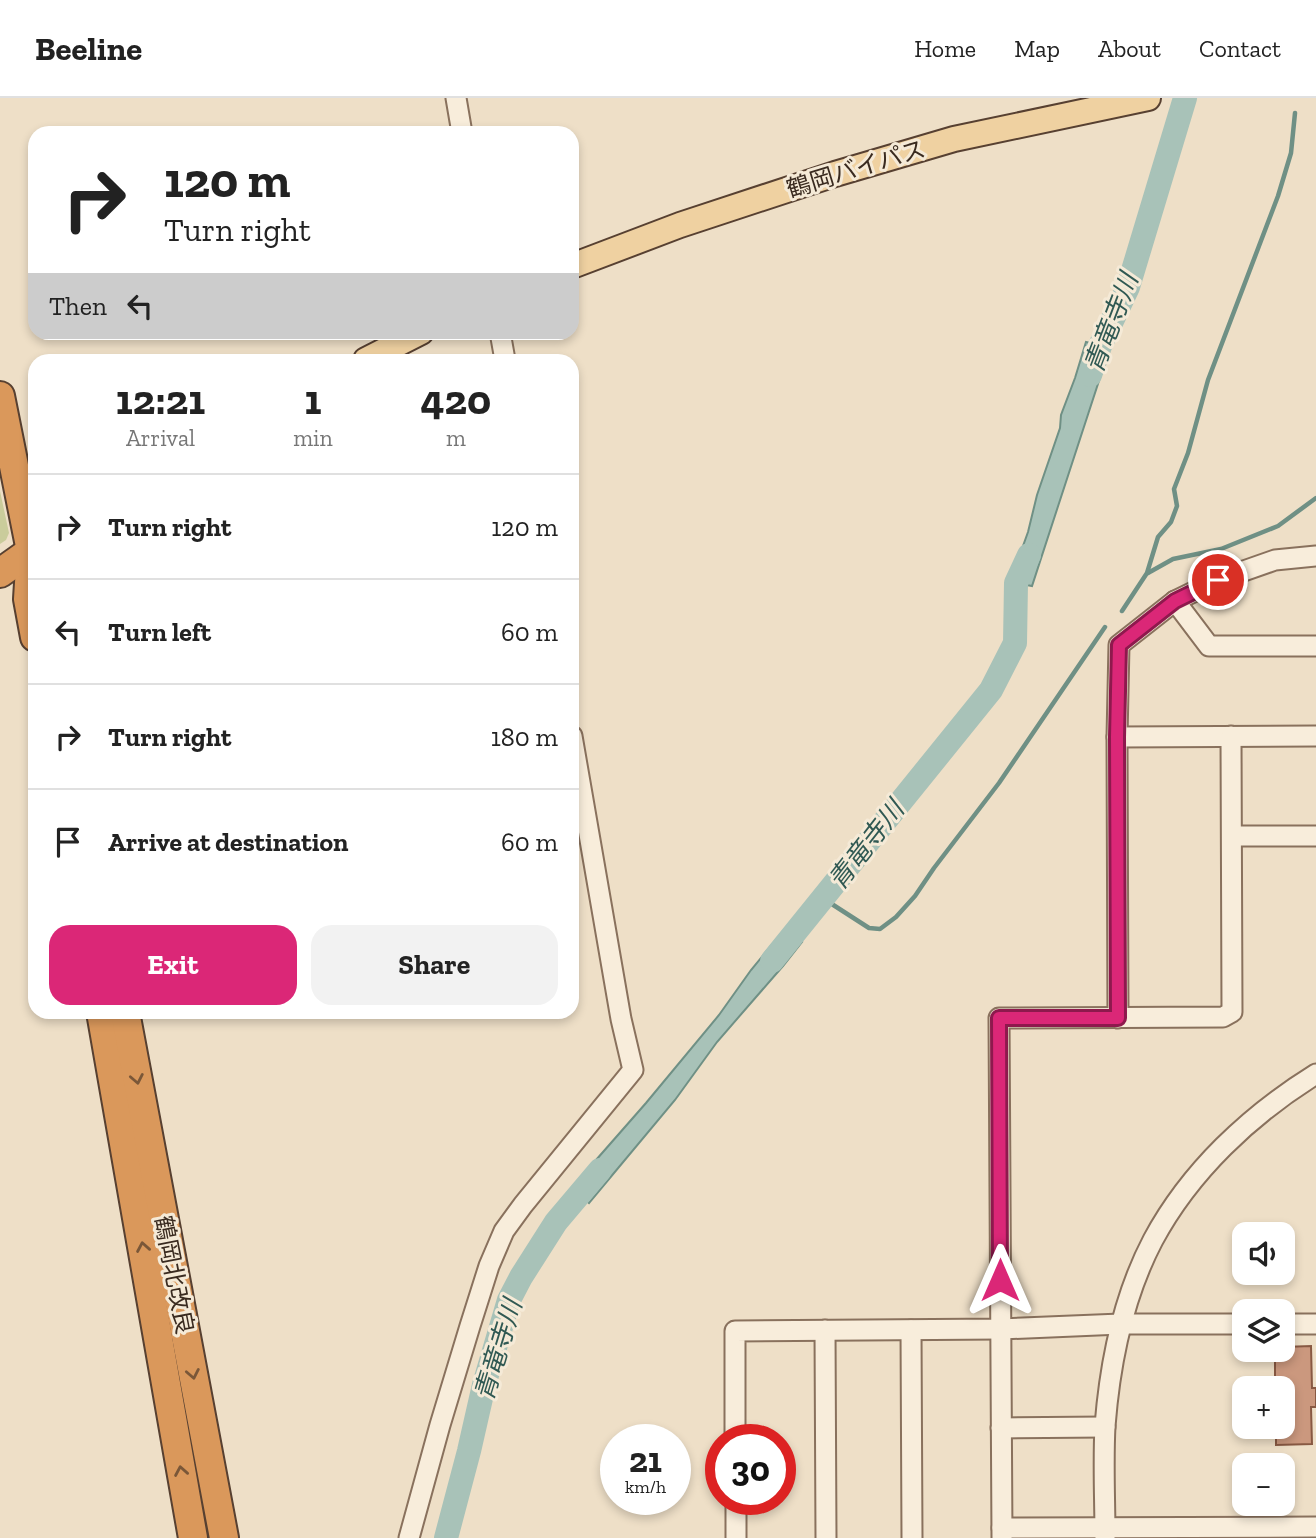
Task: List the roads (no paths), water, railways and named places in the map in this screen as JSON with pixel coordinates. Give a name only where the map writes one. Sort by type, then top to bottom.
[{"type":"highway","points":[[1,406],[28,527]]},
{"type":"highway","points":[[0,573],[28,557]]},
{"type":"highway","name":"鶴岡北改良","points":[[102,1019],[193,1538]]},
{"type":"highway","name":"鶴岡北改良","points":[[126,1019],[224,1538]]},
{"type":"main road","name":"鶴岡バイパス","points":[[579,263],[680,225],[928,146],[1148,98]]},
{"type":"main road","points":[[378,354],[405,340]]},
{"type":"street","points":[[456,98],[461,126]]},
{"type":"street","points":[[1118,1018],[1119,645],[1175,601],[1218,580],[1275,560],[1316,555]]},
{"type":"street","points":[[1175,601],[1209,646],[1316,646]]},
{"type":"street","points":[[1231,736],[1233,1012],[1223,1017],[999,1018],[1002,1533],[1277,1532],[1316,1527]]},
{"type":"street","points":[[1117,737],[1316,736]]},
{"type":"street","points":[[409,1538],[440,1425],[489,1266],[505,1231],[633,1070],[621,1019],[579,776]]},
{"type":"street","points":[[1231,836],[1316,836]]},
{"type":"street","points":[[1105,1533],[1105,1427],[1112,1372],[1121,1324],[1153,1241],[1173,1208],[1225,1144],[1289,1091],[1316,1074]]},
{"type":"street","points":[[735,1424],[735,1331],[1232,1324]]},
{"type":"street","points":[[1295,1324],[1316,1324]]},
{"type":"street","points":[[825,1330],[826,1538]]},
{"type":"street","points":[[911,1330],[912,1538]]},
{"type":"street","points":[[1001,1428],[1105,1427]]},
{"type":"street","points":[[736,1515],[736,1538]]},
{"type":"waterway","name":"青竜寺川","points":[[1090,375],[1100,346],[1128,287],[1185,98]]},
{"type":"waterway","points":[[1122,611],[1147,573],[1158,537],[1171,522],[1177,506],[1174,489],[1188,453],[1208,380],[1278,196],[1291,153],[1295,113]]},
{"type":"waterway","points":[[1148,573],[1173,559],[1221,549],[1278,526],[1316,498]]},
{"type":"waterway","name":"青竜寺川","points":[[772,961],[991,690],[1015,643],[1016,583],[1029,555]]},
{"type":"waterway","points":[[824,899],[869,928],[880,929],[896,917],[915,896],[999,783],[1105,627]]},
{"type":"waterway","name":"青竜寺川","points":[[446,1538],[484,1385],[509,1300],[556,1222],[600,1170]]}]
